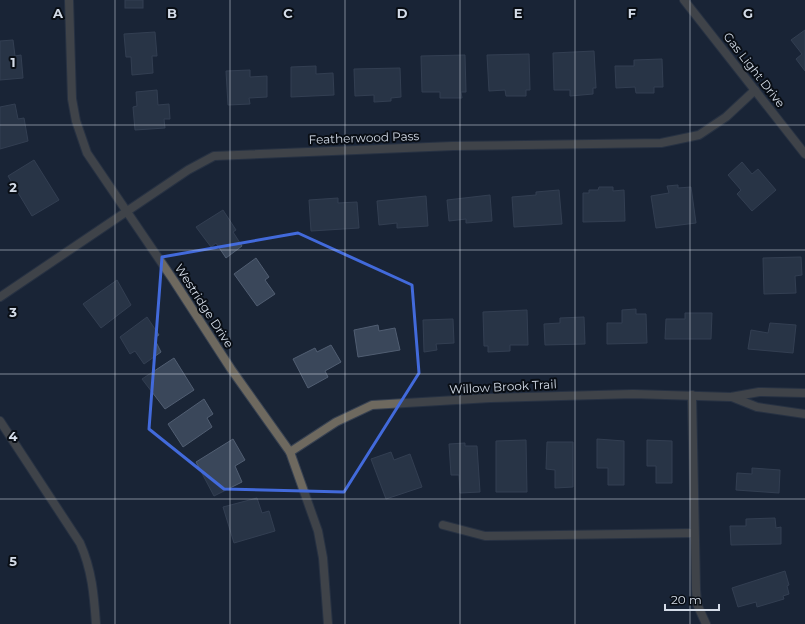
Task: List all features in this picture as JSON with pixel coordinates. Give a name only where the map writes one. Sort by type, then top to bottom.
[{"type":"street","name":"Westridge Drive","points":[[69,0],[72,99],[76,121],[87,153],[231,369],[290,452],[318,531],[323,558],[328,624]]},
{"type":"street","name":"Gas Light Drive","points":[[684,0],[805,154]]},
{"type":"street","name":"Featherwood Pass","points":[[0,297],[188,170],[214,156],[453,146],[661,144],[698,135],[726,117],[755,90]]},
{"type":"street","name":"Willow Brook Trail","points":[[290,452],[336,422],[372,405],[490,398],[633,394],[731,397],[759,392],[805,393]]},
{"type":"street","points":[[692,395],[694,532],[697,604],[706,624]]},
{"type":"street","name":"Willow Brook Trail","points":[[731,397],[757,407],[805,414]]},
{"type":"street","points":[[0,421],[80,543],[88,562],[91,576],[96,624]]},
{"type":"street","points":[[444,525],[484,536],[694,532]]},
{"type":"highlighted area","points":[[298,233],[412,285],[419,373],[344,492],[224,489],[149,429],[162,257]]},
{"type":"building","points":[[125,0],[143,0],[143,8],[125,8]]},
{"type":"building","points":[[805,30],[805,71],[796,59],[802,54],[791,40]]},
{"type":"building","points":[[155,32],[157,56],[152,56],[153,73],[132,75],[131,57],[126,57],[124,34]]},
{"type":"building","points":[[13,40],[15,56],[21,55],[23,78],[0,80],[0,41]]},
{"type":"building","points":[[594,51],[596,88],[593,88],[593,94],[570,96],[570,90],[554,90],[553,53]]},
{"type":"building","points":[[529,54],[530,90],[526,90],[526,96],[506,96],[505,90],[489,91],[487,55]]},
{"type":"building","points":[[465,55],[466,92],[461,92],[462,98],[440,98],[440,92],[422,92],[421,56]]},
{"type":"building","points":[[662,59],[663,87],[654,87],[654,93],[636,93],[635,87],[616,88],[615,66],[634,66],[634,60]]},
{"type":"building","points":[[316,66],[316,74],[333,73],[334,95],[291,97],[291,67]]},
{"type":"building","points":[[400,68],[401,97],[391,98],[391,101],[374,102],[374,95],[355,96],[354,69]]},
{"type":"building","points":[[250,70],[250,77],[267,76],[267,97],[249,98],[250,104],[228,105],[226,71]]},
{"type":"building","points":[[157,90],[158,105],[169,104],[170,119],[164,119],[165,128],[135,130],[133,107],[137,106],[136,92]]},
{"type":"building","points":[[15,104],[18,119],[24,118],[28,141],[0,149],[0,107]]},
{"type":"building","points":[[34,160],[59,200],[32,216],[8,176]]},
{"type":"building","points":[[742,162],[752,174],[758,169],[776,190],[752,211],[737,194],[741,190],[728,175]]},
{"type":"building","points":[[678,185],[678,188],[691,187],[696,223],[656,228],[651,196],[669,193],[667,186]]},
{"type":"building","points":[[599,187],[613,187],[613,191],[624,190],[625,221],[583,222],[583,193],[589,193],[589,190],[598,190]]},
{"type":"building","points":[[559,190],[562,224],[514,227],[512,197],[536,195],[536,192]]},
{"type":"building","points":[[490,195],[492,221],[466,223],[466,219],[449,221],[447,200]]},
{"type":"building","points":[[426,196],[428,226],[397,228],[397,223],[379,225],[377,201]]},
{"type":"building","points":[[338,198],[338,203],[357,202],[359,228],[311,231],[309,200]]},
{"type":"building","points":[[223,210],[236,230],[233,232],[242,246],[226,258],[216,243],[211,247],[196,227]]},
{"type":"building","points":[[801,257],[802,275],[795,276],[796,293],[764,294],[763,258]]},
{"type":"building","points":[[256,258],[269,277],[265,280],[275,294],[257,306],[234,274]]},
{"type":"building","points":[[117,280],[131,305],[101,328],[83,304]]},
{"type":"building","points":[[636,309],[636,314],[646,314],[647,343],[607,344],[607,323],[622,323],[622,310]]},
{"type":"building","points":[[527,310],[528,345],[510,345],[510,351],[488,352],[488,346],[484,346],[483,312]]},
{"type":"building","points":[[685,313],[712,313],[711,339],[665,339],[666,319],[685,319]]},
{"type":"building","points":[[147,317],[159,335],[154,338],[161,352],[144,364],[135,351],[130,354],[120,337]]},
{"type":"building","points":[[584,317],[585,344],[545,345],[544,324],[560,323],[560,318]]},
{"type":"building","points":[[453,319],[454,343],[436,344],[437,350],[424,352],[423,320]]},
{"type":"building","points":[[770,323],[796,325],[793,353],[748,349],[751,330],[768,333]]},
{"type":"building","points":[[378,325],[379,331],[395,328],[400,350],[358,357],[354,330]]},
{"type":"building","points":[[331,345],[341,362],[325,371],[328,377],[308,388],[293,359],[315,348],[317,352]]},
{"type":"building","points":[[174,358],[194,390],[165,409],[142,379]]},
{"type":"building","points":[[204,399],[213,414],[207,418],[212,427],[183,447],[168,424]]},
{"type":"building","points":[[233,439],[245,460],[235,466],[242,482],[214,496],[196,462]]},
{"type":"building","points":[[597,439],[624,441],[624,485],[608,485],[608,468],[597,468]]},
{"type":"building","points":[[526,440],[527,492],[496,492],[496,441]]},
{"type":"building","points":[[647,440],[672,441],[672,483],[656,483],[656,466],[647,466]]},
{"type":"building","points":[[547,442],[573,442],[573,487],[555,488],[555,470],[546,469]]},
{"type":"building","points":[[465,443],[465,446],[477,446],[480,492],[460,493],[459,475],[451,475],[449,444]]},
{"type":"building","points":[[391,452],[394,460],[410,454],[422,487],[386,499],[371,459]]},
{"type":"building","points":[[752,468],[780,470],[779,493],[736,490],[737,473],[752,474]]},
{"type":"building","points":[[257,498],[262,513],[269,511],[275,531],[234,543],[223,507]]},
{"type":"building","points":[[775,518],[776,528],[781,527],[781,544],[731,545],[730,526],[746,526],[746,519]]},
{"type":"building","points":[[785,571],[789,585],[787,586],[789,594],[783,596],[784,599],[757,607],[756,602],[738,607],[732,588]]}]
